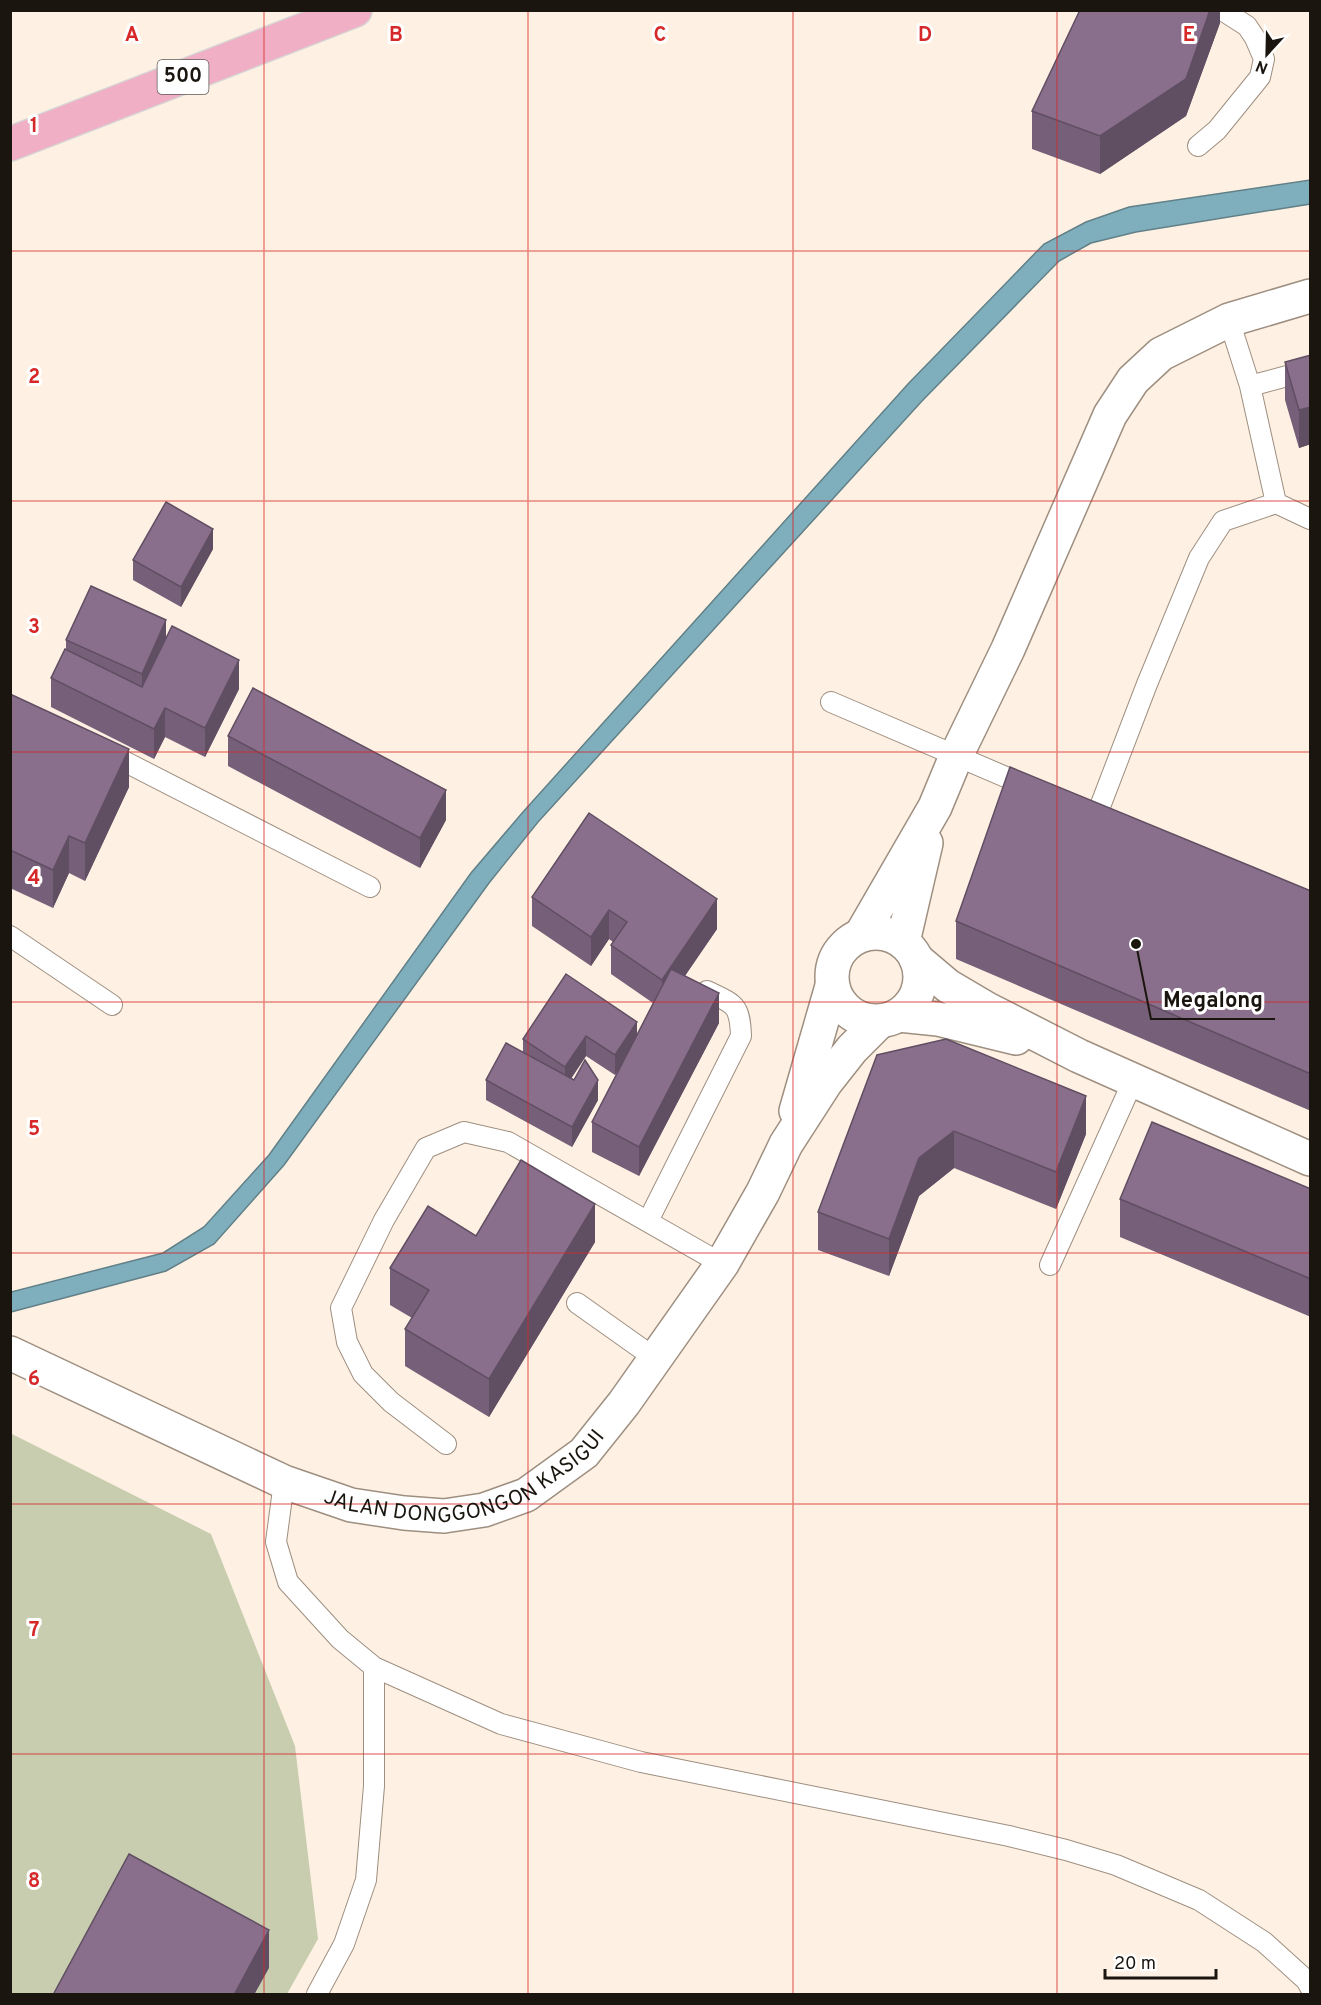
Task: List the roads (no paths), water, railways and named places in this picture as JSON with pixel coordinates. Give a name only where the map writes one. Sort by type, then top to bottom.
[{"type":"main road","name":"500","points":[[10,144],[355,10]]},
{"type":"street","points":[[861,935],[935,807],[957,754],[1008,649],[1110,416],[1133,380],[1161,354],[1229,320],[1311,296]]},
{"type":"street","points":[[786,1144],[845,1057],[889,1018],[909,1007],[918,990],[920,971],[909,951],[935,807]]},
{"type":"street","points":[[1079,1056],[989,1030],[938,1019],[889,1018],[866,1021],[854,1016],[844,1009],[836,998],[832,986],[831,973],[837,955],[850,941],[861,935],[876,933],[890,935],[958,991],[1079,1056],[1311,1159]]},
{"type":"street","points":[[786,1144],[832,986]]},
{"type":"street","name":"JALAN DONGGONGON KASIGUI","points":[[10,1353],[284,1482],[351,1505],[444,1516],[484,1510],[526,1495],[584,1453],[624,1403],[722,1264],[763,1192],[786,1144]]},
{"type":"lane","points":[[1198,146],[1217,130],[1260,77],[1264,59],[1255,38],[1247,27],[1222,10]]},
{"type":"lane","points":[[1229,320],[1250,386],[1276,503]]},
{"type":"lane","points":[[1250,386],[1311,370]]},
{"type":"lane","points":[[1096,817],[1199,558],[1223,521],[1276,503],[1311,519]]},
{"type":"lane","points":[[831,702],[957,754],[1045,794]]},
{"type":"lane","points":[[95,746],[370,887]]},
{"type":"lane","points":[[1076,807],[1118,826]]},
{"type":"lane","points":[[10,936],[112,1005]]},
{"type":"lane","points":[[648,1221],[741,1036],[740,1016],[731,1003],[707,991]]},
{"type":"lane","points":[[1050,1265],[1133,1081]]},
{"type":"lane","points":[[446,1444],[391,1402],[363,1374],[347,1342],[341,1308],[384,1220],[426,1148],[464,1132],[508,1142],[722,1264]]},
{"type":"lane","points":[[577,1303],[656,1359]]},
{"type":"lane","points":[[284,1482],[276,1542],[288,1582],[340,1639],[374,1667],[501,1724],[640,1762],[1009,1836],[1116,1865],[1198,1900],[1264,1942],[1311,1987]]},
{"type":"lane","points":[[317,1995],[344,1944],[366,1880],[374,1786],[374,1667]]},
{"type":"water","points":[[1310,180],[1310,204],[1136,232],[1091,243],[1059,261],[922,401],[538,822],[489,883],[284,1165],[214,1244],[166,1271],[11,1312],[11,1292],[163,1253],[204,1227],[269,1155],[471,873],[523,812],[908,384],[1044,244],[1086,222],[1129,207]]},
{"type":"place","name":"Megalong","points":[[1136,944]]}]
